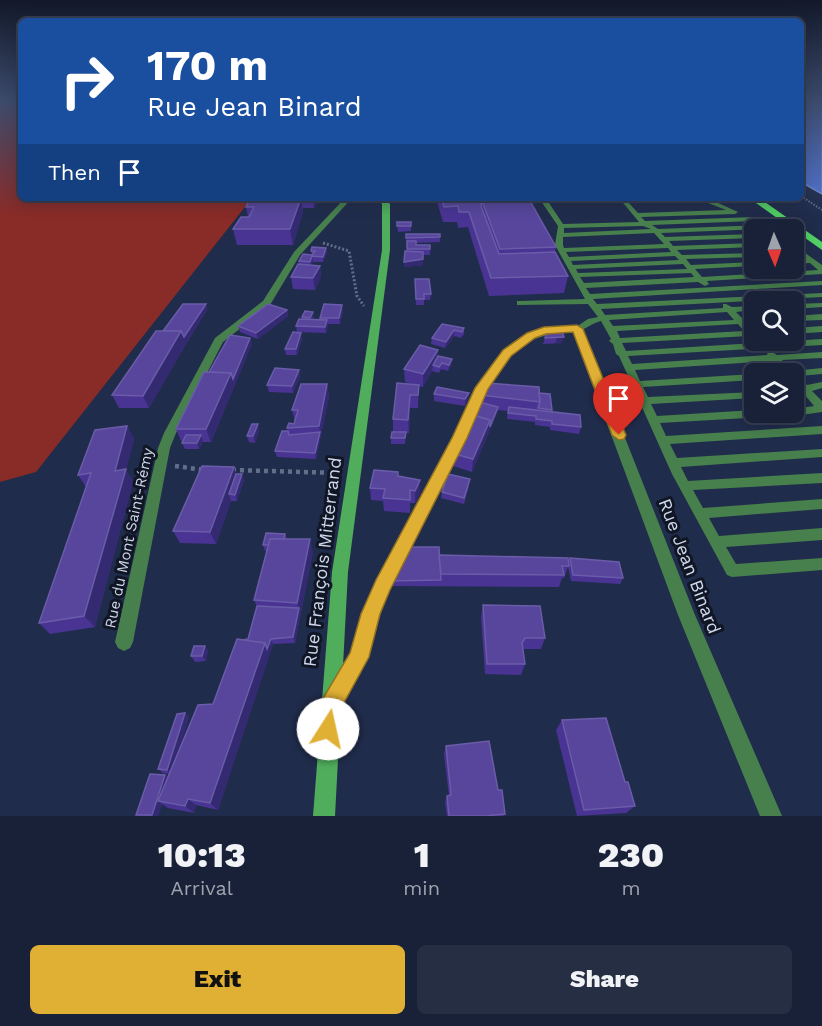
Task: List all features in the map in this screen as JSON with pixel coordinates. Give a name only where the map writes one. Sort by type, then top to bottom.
[{"type":"main road","points":[[757,201],[822,247]]},
{"type":"street","name":"Rue du Mont Saint-Rémy","points":[[124,642],[161,464],[170,433],[219,340],[267,303],[297,254],[346,201]]},
{"type":"street","name":"Rue François Mitterrand","points":[[324,816],[329,708],[340,572],[386,250],[386,204],[384,201]]},
{"type":"street","points":[[329,708],[359,657],[370,614],[382,586],[459,438],[482,388],[495,367],[517,344],[531,336],[556,328],[577,329]]},
{"type":"street","name":"Rue Jean Binard","points":[[577,329],[687,615],[771,816]]},
{"type":"lane","points":[[543,201],[581,286],[610,329],[673,463],[732,571],[822,564]]},
{"type":"lane","points":[[624,201],[644,224],[656,231],[742,322]]},
{"type":"lane","points":[[709,201],[753,219]]},
{"type":"lane","points":[[631,208],[719,205]]},
{"type":"lane","points":[[638,215],[735,212]]},
{"type":"lane","points":[[565,251],[644,224],[744,219]]},
{"type":"lane","points":[[565,251],[656,231],[744,229]]},
{"type":"lane","points":[[565,251],[663,239],[744,236]]},
{"type":"lane","points":[[681,258],[744,247]]},
{"type":"lane","points":[[565,251],[744,263]]},
{"type":"lane","points":[[565,251],[681,258],[744,255]]},
{"type":"lane","points":[[804,256],[813,261],[822,270]]},
{"type":"lane","points":[[804,261],[813,261]]},
{"type":"lane","points":[[581,286],[822,270]]},
{"type":"lane","points":[[592,302],[711,290],[822,283]]},
{"type":"lane","points":[[520,303],[721,301],[822,295]]},
{"type":"lane","points":[[804,307],[822,306]]},
{"type":"lane","points":[[577,329],[591,321],[604,318],[744,309]]},
{"type":"lane","points":[[804,318],[822,317]]},
{"type":"lane","points":[[610,329],[742,322]]},
{"type":"lane","points":[[804,330],[822,329]]},
{"type":"lane","points":[[614,340],[744,338]]},
{"type":"lane","points":[[621,354],[744,340]]},
{"type":"lane","points":[[804,341],[822,342]]},
{"type":"lane","points":[[769,351],[780,363]]},
{"type":"lane","points":[[628,367],[822,355]]},
{"type":"lane","points":[[804,373],[822,371]]},
{"type":"lane","points":[[637,384],[744,378]]},
{"type":"lane","points":[[804,411],[822,408],[805,390],[810,386],[822,386]]},
{"type":"lane","points":[[645,401],[744,396]]},
{"type":"lane","points":[[654,420],[744,414]]},
{"type":"lane","points":[[662,440],[822,430]]},
{"type":"lane","points":[[673,463],[822,453]]},
{"type":"lane","points":[[685,486],[822,478]]},
{"type":"lane","points":[[700,513],[822,504]]},
{"type":"lane","points":[[716,542],[822,534]]},
{"type":"path","points":[[804,198],[822,210]]},
{"type":"path","points":[[311,240],[349,251],[357,296],[364,306]]},
{"type":"path","points":[[161,464],[214,470]]},
{"type":"path","points":[[226,470],[354,473]]},
{"type":"shaded area","points":[[0,138],[18,138],[18,201],[250,201],[36,472],[0,482]]},
{"type":"water","points":[[804,138],[822,138],[822,194],[804,184]]},
{"type":"building","points":[[249,201],[300,201],[290,229],[233,229],[241,217],[249,217],[254,207],[246,207]]},
{"type":"building","points":[[442,201],[482,201],[481,206],[499,254],[555,252],[568,276],[491,278],[469,212],[459,212],[458,206],[444,207]]},
{"type":"building","points":[[482,201],[530,201],[556,247],[500,249]]},
{"type":"building","points":[[397,222],[411,222],[411,226],[397,226]]},
{"type":"building","points":[[406,234],[440,234],[440,237],[406,238]]},
{"type":"building","points":[[407,241],[416,241],[416,245],[430,245],[430,249],[407,249]]},
{"type":"building","points":[[312,247],[326,248],[323,257],[312,256],[310,262],[299,261],[303,254],[312,255],[315,251],[311,251]]},
{"type":"building","points":[[405,251],[423,252],[423,259],[404,262]]},
{"type":"building","points":[[298,264],[320,266],[313,278],[291,277]]},
{"type":"building","points":[[415,279],[429,279],[431,294],[424,294],[424,299],[416,299]]},
{"type":"building","points":[[183,304],[206,304],[184,337],[181,331],[163,331]]},
{"type":"building","points":[[268,304],[287,310],[256,333],[238,326]]},
{"type":"building","points":[[324,304],[342,305],[339,318],[320,318]]},
{"type":"building","points":[[305,311],[313,312],[310,318],[302,317]]},
{"type":"building","points":[[299,319],[327,320],[325,327],[296,326]]},
{"type":"building","points":[[442,324],[464,328],[462,332],[454,330],[446,342],[432,338]]},
{"type":"building","points":[[561,329],[564,337],[545,338],[548,330]]},
{"type":"building","points":[[156,331],[181,331],[143,396],[112,395]]},
{"type":"building","points":[[293,332],[301,333],[296,349],[285,349]]},
{"type":"building","points":[[230,335],[250,338],[233,379],[231,373],[209,372]]},
{"type":"building","points":[[420,345],[438,350],[423,374],[404,369]]},
{"type":"building","points":[[438,356],[452,359],[449,365],[442,363],[439,367],[433,365]]},
{"type":"building","points":[[275,368],[299,370],[292,386],[267,385]]},
{"type":"building","points":[[204,372],[231,373],[206,429],[176,429]]},
{"type":"building","points":[[397,383],[419,385],[418,395],[410,395],[408,420],[393,419]]},
{"type":"building","points":[[486,383],[539,387],[540,402],[480,395]]},
{"type":"building","points":[[301,384],[327,384],[319,426],[287,428],[289,423],[294,424],[298,410],[292,410]]},
{"type":"building","points":[[437,387],[469,393],[465,399],[434,394]]},
{"type":"building","points":[[539,393],[550,394],[552,410],[538,408]]},
{"type":"building","points":[[479,402],[498,407],[490,427],[490,420],[473,415]]},
{"type":"building","points":[[509,407],[580,415],[581,427],[552,424],[552,421],[536,419],[536,416],[508,413]]},
{"type":"building","points":[[471,415],[490,420],[473,459],[451,453]]},
{"type":"building","points":[[252,424],[258,424],[253,436],[247,436]]},
{"type":"building","points":[[127,426],[115,471],[126,469],[84,616],[39,623],[91,473],[78,475],[95,430]]},
{"type":"building","points":[[282,431],[288,431],[289,435],[320,432],[315,453],[275,451]]},
{"type":"building","points":[[392,432],[406,432],[405,438],[391,438]]},
{"type":"building","points":[[186,435],[201,435],[197,443],[182,443]]},
{"type":"building","points":[[202,466],[234,467],[210,532],[173,531]]},
{"type":"building","points":[[374,470],[398,472],[398,476],[420,480],[415,491],[410,490],[410,500],[383,498],[385,489],[370,488]]},
{"type":"building","points":[[236,474],[242,474],[235,495],[229,494]]},
{"type":"building","points":[[448,474],[470,479],[464,498],[442,492]]},
{"type":"building","points":[[266,533],[285,534],[284,539],[270,539],[269,545],[263,545]]},
{"type":"building","points":[[270,539],[310,539],[297,603],[254,600]]},
{"type":"building","points":[[405,547],[439,547],[441,580],[388,581],[401,554],[406,554]]},
{"type":"building","points":[[439,555],[568,558],[569,566],[562,566],[564,575],[441,574]]},
{"type":"building","points":[[570,558],[619,562],[623,578],[573,575]]},
{"type":"building","points":[[483,605],[540,606],[545,638],[525,638],[522,643],[525,664],[487,664]]},
{"type":"building","points":[[257,606],[299,608],[293,637],[271,639],[267,649],[265,643],[242,640],[248,639]]},
{"type":"building","points":[[237,639],[265,643],[210,803],[188,799],[185,806],[158,801],[198,705],[213,704]]},
{"type":"building","points":[[194,646],[205,646],[202,656],[191,656]]},
{"type":"building","points":[[185,713],[167,770],[158,769],[177,714]]},
{"type":"building","points":[[606,718],[625,782],[628,782],[635,806],[584,810],[562,720]]},
{"type":"building","points":[[489,741],[498,790],[502,790],[505,814],[449,816],[447,796],[451,795],[446,746]]},
{"type":"building","points":[[150,774],[165,775],[152,815],[136,815]]},
{"type":"route","points":[[328,729],[329,708],[359,657],[370,614],[382,586],[426,504],[482,388],[507,353],[517,344],[544,330],[577,329],[619,435]]}]
